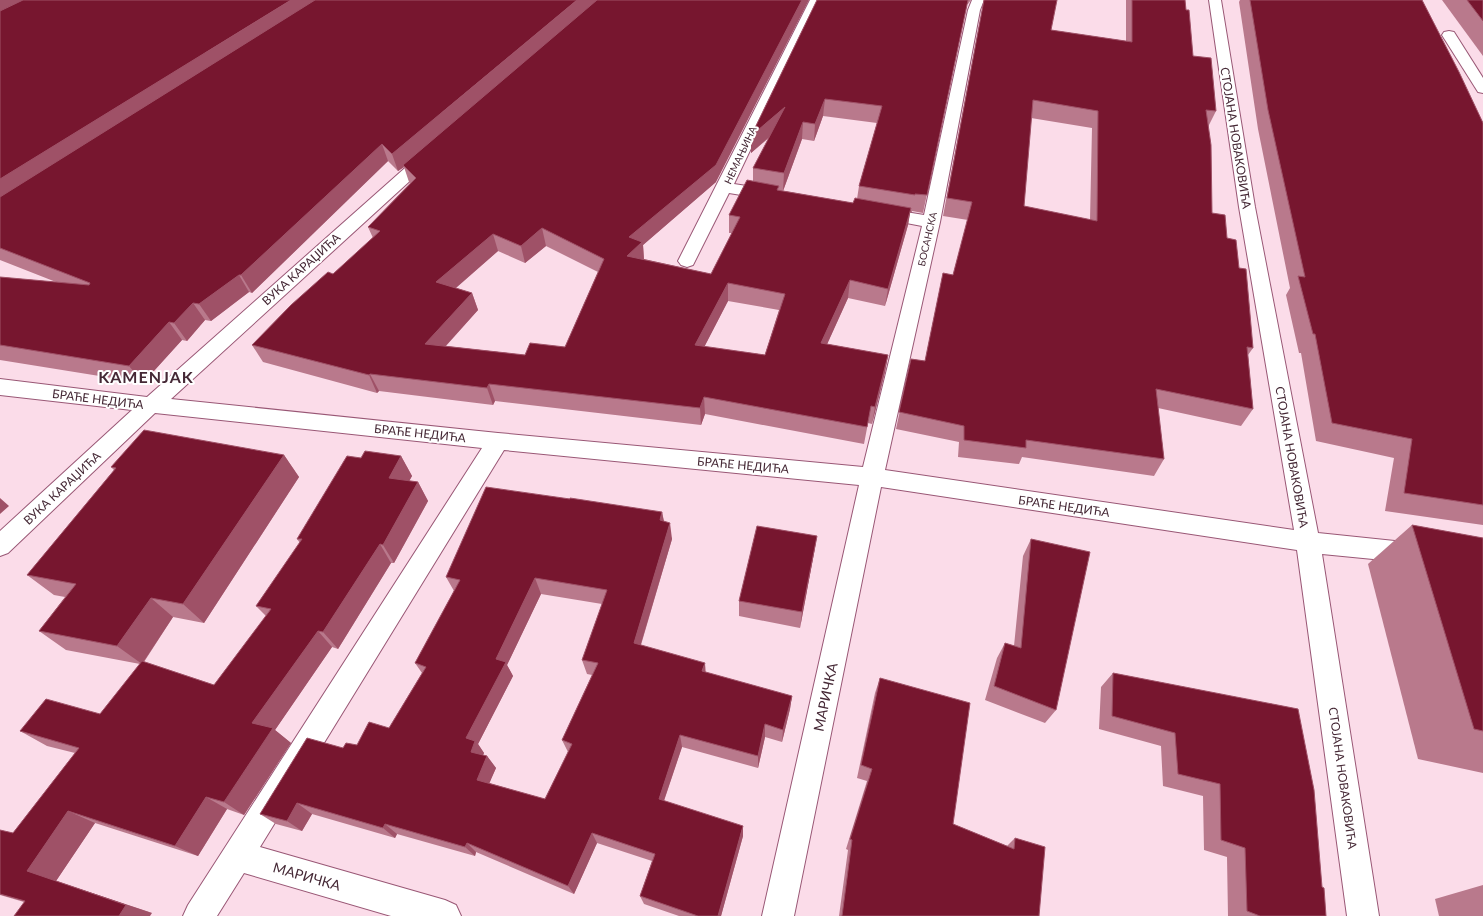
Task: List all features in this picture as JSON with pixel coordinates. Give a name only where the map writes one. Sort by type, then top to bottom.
[{"type":"street","name":"НЕМАЊИНА","points":[[785,197],[724,187],[816,0]]},
{"type":"street","name":"СТОЈАНА НОВАКОВИЋА","points":[[1215,0],[1247,207],[1308,542],[1363,916]]},
{"type":"street","name":"БОСАНСКА","points":[[872,477],[931,222],[970,6]]},
{"type":"street","points":[[1449,35],[1483,89]]},
{"type":"street","name":"ВУКА КАРАЏИЋА","points":[[0,546],[151,405],[441,145]]},
{"type":"street","points":[[687,261],[724,187]]},
{"type":"street","points":[[870,212],[931,222]]},
{"type":"street","name":"БРАЋЕ НЕДИЋА","points":[[0,387],[151,405],[498,441],[872,477],[1308,542],[1437,555]]},
{"type":"street","points":[[199,916],[498,441]]},
{"type":"street","name":"МАРИЧКА","points":[[778,916],[872,477]]},
{"type":"street","name":"МАРИЧКА","points":[[237,856],[445,916]]},
{"type":"building","points":[[23,0],[291,0],[0,179],[0,11]]},
{"type":"building","points":[[315,0],[577,0],[392,154],[382,144],[241,275],[199,304],[193,303],[174,323],[169,322],[129,366],[0,345],[0,277],[89,285],[90,283],[0,248],[0,197]]},
{"type":"building","points":[[597,0],[802,0],[716,165],[629,237],[642,242],[627,256],[711,274],[740,217],[729,215],[747,180],[779,186],[777,190],[853,203],[855,198],[911,208],[888,289],[850,280],[821,343],[888,355],[875,407],[871,406],[867,427],[704,397],[700,408],[489,384],[487,388],[369,375],[252,345],[291,305],[328,272],[333,274],[380,231],[368,227],[416,178],[403,165]],"holes":[[[542,228],[604,259],[565,347],[530,343],[525,355],[425,344],[472,293],[436,282],[493,234],[521,246]],[[728,283],[785,294],[765,355],[695,345]]]},
{"type":"building","points":[[817,0],[968,0],[927,195],[915,195],[859,186],[882,106],[825,99],[815,124],[803,122],[784,173],[753,168],[785,107],[751,136]]},
{"type":"building","points":[[984,0],[1057,0],[1051,30],[1132,42],[1132,0],[1185,0],[1186,10],[1189,10],[1193,56],[1211,58],[1216,111],[1206,110],[1211,145],[1212,213],[1225,215],[1227,238],[1236,240],[1239,268],[1246,269],[1253,348],[1247,347],[1253,409],[1156,389],[1164,459],[1026,440],[1026,448],[964,440],[964,426],[899,412],[911,359],[925,361],[943,273],[953,275],[972,202],[947,198]],"holes":[[[1033,100],[1098,111],[1097,221],[1024,206]]]},
{"type":"building","points":[[1250,0],[1422,0],[1483,123],[1483,505],[1404,493],[1412,439],[1332,423],[1315,334],[1313,334],[1298,276],[1305,277],[1268,110]]},
{"type":"building","points":[[1467,0],[1483,0],[1483,21]]},
{"type":"building","points":[[144,430],[284,455],[183,604],[151,598],[117,646],[39,631],[76,584],[27,575],[116,468],[111,467]]},
{"type":"building","points":[[365,451],[401,456],[389,478],[418,482],[383,545],[380,544],[323,632],[318,631],[252,723],[273,728],[224,802],[206,797],[175,846],[68,811],[27,871],[126,905],[119,916],[14,916],[25,901],[0,894],[0,830],[13,833],[79,748],[20,731],[46,699],[100,714],[142,661],[214,685],[271,609],[256,606],[302,539],[297,539],[347,456],[361,458]]},
{"type":"building","points":[[486,487],[662,512],[660,520],[670,523],[634,643],[705,663],[702,671],[792,696],[783,730],[765,724],[758,756],[680,735],[659,799],[743,826],[718,916],[698,916],[640,896],[655,854],[592,833],[568,886],[467,843],[465,847],[385,824],[383,828],[297,803],[287,821],[260,814],[307,738],[343,748],[346,743],[357,745],[369,722],[389,728],[426,667],[415,663],[460,580],[446,577]],"holes":[[[535,578],[607,590],[582,660],[598,663],[562,740],[572,744],[545,799],[477,780],[487,756],[471,752],[475,741],[466,738],[506,662],[496,659]]]},
{"type":"building","points":[[1412,525],[1483,538],[1483,731],[1474,729]]},
{"type":"building","points":[[757,526],[817,536],[802,612],[739,601]]},
{"type":"building","points":[[1031,539],[1090,552],[1056,710],[994,686],[1005,643],[1021,648]]},
{"type":"building","points":[[1113,673],[1298,709],[1314,790],[1322,887],[1324,888],[1326,916],[1260,916],[1247,911],[1245,848],[1221,840],[1220,784],[1178,774],[1175,733],[1112,716]]},
{"type":"building","points":[[880,678],[970,703],[953,824],[1014,849],[1015,838],[1045,847],[1039,916],[842,916],[852,840],[850,839],[872,769],[861,765]]},
{"type":"district","name":"KAMENJAK","points":[[146,376]]}]
